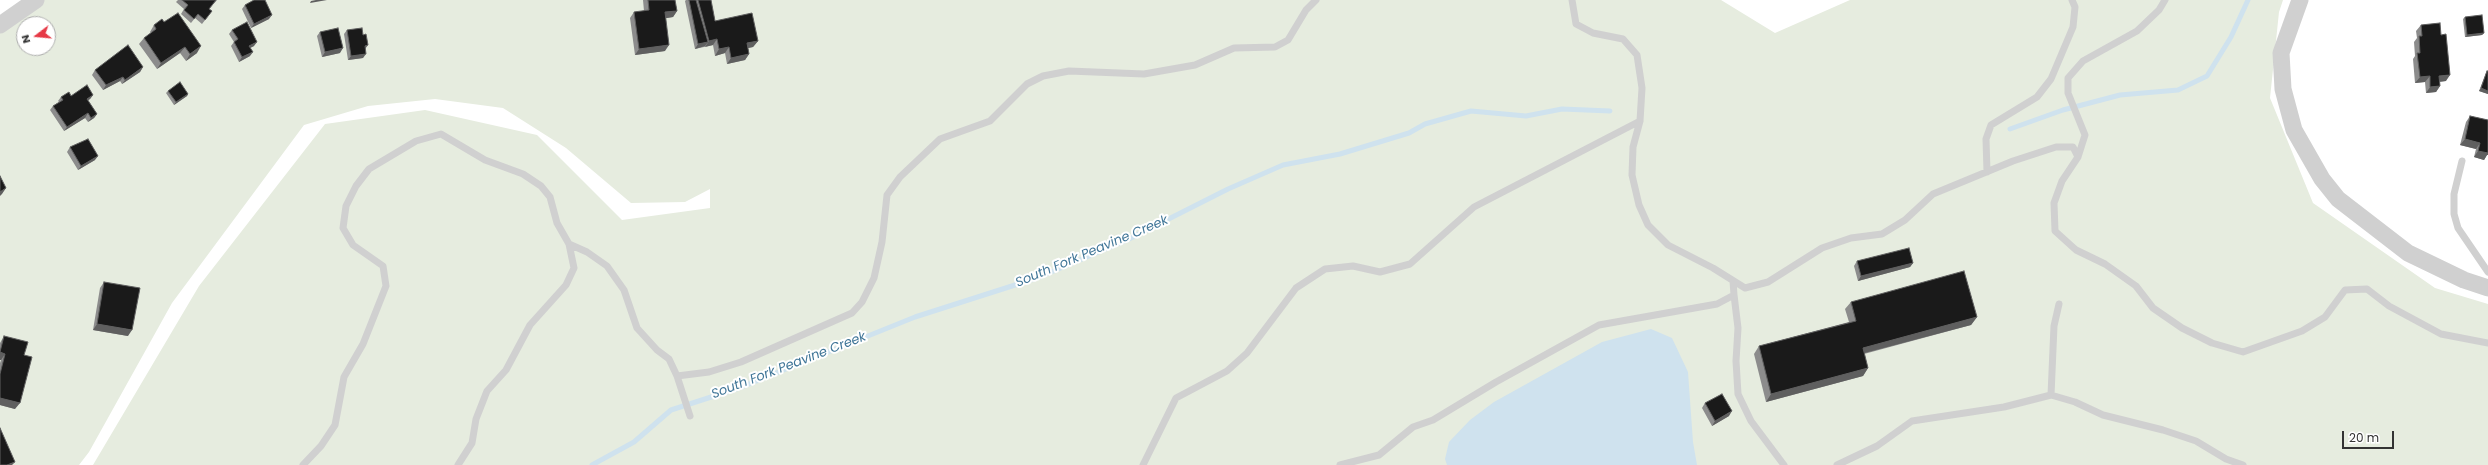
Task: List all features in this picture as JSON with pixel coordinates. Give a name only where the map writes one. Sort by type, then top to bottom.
[{"type":"street","points":[[0,25],[36,0]]},
{"type":"street","points":[[2300,0],[2281,53],[2283,89],[2294,130],[2322,179],[2338,199],[2408,253],[2464,280],[2488,288]]},
{"type":"lane","points":[[677,376],[709,372],[741,362],[852,313],[862,302],[874,278],[882,242],[886,195],[900,177],[940,139],[990,121],[1027,84],[1043,76],[1069,71],[1144,74],[1195,65],[1234,48],[1275,47],[1288,40],[1306,10],[1316,0]]},
{"type":"lane","points":[[1572,0],[1576,24],[1593,33],[1623,39],[1637,55],[1642,88],[1640,121],[1633,147],[1632,175],[1639,205],[1648,225],[1668,245],[1746,288],[1768,282],[1822,248],[1850,238],[1882,234],[1905,220],[1933,194],[1987,172],[2056,147],[2073,148],[2078,157]]},
{"type":"lane","points":[[1987,172],[1986,139],[1991,125],[2037,97],[2051,79],[2073,27],[2075,7],[2072,0]]},
{"type":"lane","points":[[2165,0],[2159,10],[2137,30],[2083,61],[2068,78],[2068,93],[2081,120],[2085,135],[2078,157],[2062,182],[2054,203],[2056,231],[2076,250],[2105,264],[2136,286],[2153,308],[2182,328],[2212,342],[2242,352],[2307,328],[2325,317],[2345,290],[2367,290],[2389,306],[2441,334],[2488,343]]},
{"type":"lane","points":[[1143,465],[1176,398],[1227,372],[1247,353],[1296,288],[1325,269],[1354,266],[1380,272],[1410,264],[1474,207],[1605,141],[1640,121]]},
{"type":"lane","points":[[303,465],[321,446],[335,425],[344,377],[363,344],[386,286],[383,266],[353,245],[343,228],[346,206],[356,186],[370,169],[416,141],[441,134],[485,160],[523,174],[541,186],[550,197],[557,223],[569,244],[574,268],[566,285],[545,306],[530,325],[506,370],[487,391],[476,419],[472,443],[458,465]]},
{"type":"lane","points":[[2462,161],[2454,194],[2454,214],[2458,228],[2488,272]]},
{"type":"lane","points":[[569,244],[587,252],[607,266],[624,290],[637,328],[657,350],[669,359],[677,376],[690,416]]},
{"type":"lane","points":[[1733,280],[1738,328],[1736,361],[1738,394],[1751,421],[1784,465]]},
{"type":"lane","points":[[1340,465],[1379,455],[1413,428],[1434,420],[1496,382],[1599,325],[1717,304],[1734,295]]},
{"type":"lane","points":[[2051,395],[2054,326],[2059,304]]},
{"type":"lane","points":[[1837,465],[1877,446],[1912,421],[2004,407],[2051,395],[2075,402],[2103,415],[2163,430],[2196,441],[2226,459],[2243,465]]},
{"type":"shaded area","points":[[39,0],[1721,0],[1775,33],[1850,0],[2283,0],[2279,12],[2270,98],[2313,203],[2435,288],[2488,304],[2488,465],[93,465],[199,286],[325,124],[425,110],[537,135],[622,220],[710,208],[710,189],[685,202],[631,203],[566,148],[503,108],[435,99],[368,106],[304,125],[172,303],[89,452],[79,465],[0,465],[0,26]]},
{"type":"water","points":[[1651,329],[1672,338],[1688,372],[1693,442],[1697,465],[1447,465],[1445,459],[1449,442],[1470,420],[1494,402],[1602,342]]},
{"type":"building","points":[[182,0],[216,0],[209,9],[212,11],[205,20],[198,14],[194,19],[184,10],[188,5]]},
{"type":"building","points":[[254,0],[265,0],[272,15],[254,24],[245,5]]},
{"type":"building","points":[[648,0],[675,0],[677,11],[665,12],[669,45],[639,49],[634,12],[649,10]]},
{"type":"building","points":[[689,0],[696,0],[708,42],[698,44]]},
{"type":"building","points":[[698,0],[711,0],[715,21],[752,13],[758,41],[747,43],[749,54],[731,58],[729,47],[719,49],[717,39],[709,41]]},
{"type":"building","points":[[178,13],[201,46],[190,54],[185,47],[161,63],[144,38],[156,29],[154,25],[162,19],[164,22]]},
{"type":"building","points":[[2482,15],[2484,33],[2467,35],[2465,17]]},
{"type":"building","points":[[247,22],[257,42],[249,46],[253,52],[242,57],[234,42],[238,39],[232,30]]},
{"type":"building","points":[[2440,23],[2441,35],[2446,34],[2450,75],[2439,76],[2440,86],[2430,87],[2430,76],[2420,77],[2417,53],[2420,53],[2419,36],[2422,36],[2421,25]]},
{"type":"building","points":[[338,28],[343,48],[325,52],[320,32]]},
{"type":"building","points":[[362,28],[363,35],[366,34],[368,45],[365,46],[366,54],[351,56],[347,30]]},
{"type":"building","points":[[128,45],[143,67],[125,80],[123,77],[106,85],[95,70]]},
{"type":"building","points":[[2488,71],[2488,91],[2481,88]]},
{"type":"building","points":[[180,82],[188,94],[176,102],[168,91]]},
{"type":"building","points":[[87,85],[93,95],[87,99],[97,114],[91,118],[88,113],[67,127],[53,106],[63,100],[61,97],[69,92],[71,96]]},
{"type":"building","points":[[2470,116],[2488,120],[2488,153],[2478,151],[2480,143],[2465,139]]},
{"type":"building","points":[[88,139],[98,156],[81,166],[70,147]]},
{"type":"building","points":[[0,176],[6,188],[0,192]]},
{"type":"building","points":[[1909,248],[1913,263],[1861,276],[1857,261]]},
{"type":"building","points":[[1964,271],[1977,317],[1863,348],[1868,368],[1771,394],[1759,346],[1856,321],[1851,302]]},
{"type":"building","points":[[104,282],[140,288],[132,330],[97,324]]},
{"type":"building","points":[[4,336],[28,342],[24,355],[32,357],[20,403],[0,398],[0,374],[5,354],[0,352]]},
{"type":"building","points":[[1722,394],[1732,411],[1715,421],[1705,403]]},
{"type":"building","points":[[0,428],[15,462],[7,465],[0,465]]},
{"type":"waterway","name":"South Fork Peavine Creek","points":[[2010,129],[2063,110],[2120,95],[2178,90],[2207,76],[2231,37],[2248,0]]},
{"type":"waterway","name":"South Fork Peavine Creek","points":[[592,465],[634,442],[671,410],[739,388],[915,317],[1037,278],[1127,240],[1228,189],[1283,165],[1340,154],[1409,133],[1425,124],[1471,111],[1526,116],[1562,109],[1610,111]]}]
